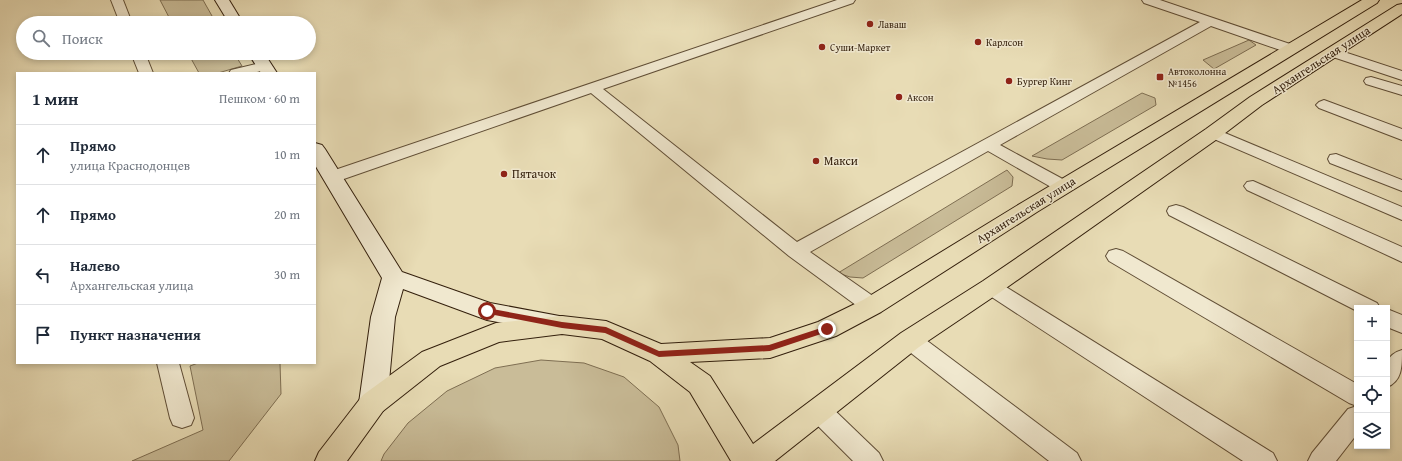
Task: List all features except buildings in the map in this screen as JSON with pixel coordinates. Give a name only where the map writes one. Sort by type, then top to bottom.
[{"type":"main road","points":[[222,0],[232,16]]},
{"type":"main road","name":"Архангельская улица","points":[[659,354],[770,348],[827,329],[872,306],[1064,187],[1372,0]]},
{"type":"main road","name":"Архангельская улица","points":[[752,461],[910,340],[991,287],[1256,101],[1402,8]]},
{"type":"main road","points":[[316,151],[394,278],[422,286],[487,311],[562,325],[606,330],[659,354],[700,384],[747,461]]},
{"type":"main road","points":[[373,403],[383,317],[394,278]]},
{"type":"main road","points":[[330,461],[373,403],[431,359],[496,333],[562,325]]},
{"type":"lane","points":[[118,0],[124,16]]},
{"type":"lane","points":[[332,178],[849,0]]},
{"type":"lane","points":[[1148,0],[1291,49]]},
{"type":"lane","points":[[796,251],[1209,22]]},
{"type":"lane","points":[[1332,52],[1402,76]]},
{"type":"lane","points":[[141,60],[146,72]]},
{"type":"lane","points":[[239,72],[263,64]]},
{"type":"lane","points":[[1372,81],[1402,91]]},
{"type":"lane","points":[[593,88],[796,251],[872,306]]},
{"type":"lane","points":[[1324,105],[1402,135]]},
{"type":"lane","points":[[1212,133],[1402,214]]},
{"type":"lane","points":[[989,145],[1064,187]]},
{"type":"lane","points":[[1336,159],[1402,186]]},
{"type":"lane","points":[[1253,186],[1402,256]]},
{"type":"lane","points":[[1176,211],[1363,305]]},
{"type":"lane","points":[[1116,256],[1354,394]]},
{"type":"lane","points":[[991,287],[1264,461]]},
{"type":"lane","points":[[1390,319],[1402,325]]},
{"type":"lane","points":[[910,340],[1068,461]]},
{"type":"lane","points":[[1388,377],[1402,359]]},
{"type":"lane","points":[[170,364],[182,418]]},
{"type":"lane","points":[[818,410],[870,461]]},
{"type":"lane","points":[[1321,461],[1354,420]]},
{"type":"shaded area","points":[[160,0],[203,0],[212,16],[168,16]]},
{"type":"shaded area","points":[[1249,40],[1256,45],[1214,69],[1203,60]]},
{"type":"shaded area","points":[[192,60],[238,60],[242,66],[221,72],[198,72]]},
{"type":"shaded area","points":[[1142,93],[1155,98],[1156,105],[1062,160],[1032,156]]},
{"type":"shaded area","points":[[1007,170],[1013,177],[1012,186],[863,278],[850,277],[838,273]]},
{"type":"shaded area","points":[[541,360],[584,363],[624,377],[659,407],[678,445],[680,461],[381,461],[384,454],[408,423],[447,391],[495,368]]},
{"type":"shaded area","points":[[195,364],[280,364],[281,394],[229,461],[132,461],[203,430],[190,366]]},
{"type":"place","name":"Лаваш","points":[[870,24]]},
{"type":"place","name":"Карлсон","points":[[978,42]]},
{"type":"place","name":"Суши-Маркет","points":[[822,47]]},
{"type":"place","name":"Автоколонна №1456","points":[[1160,77]]},
{"type":"place","name":"Бургер Кинг","points":[[1009,81]]},
{"type":"place","name":"Аксон","points":[[899,97]]},
{"type":"place","name":"Макси","points":[[816,161]]},
{"type":"place","name":"Пятачок","points":[[504,174]]},
{"type":"route","points":[[487,311],[562,325],[606,330],[659,354],[770,348],[827,329]]}]
